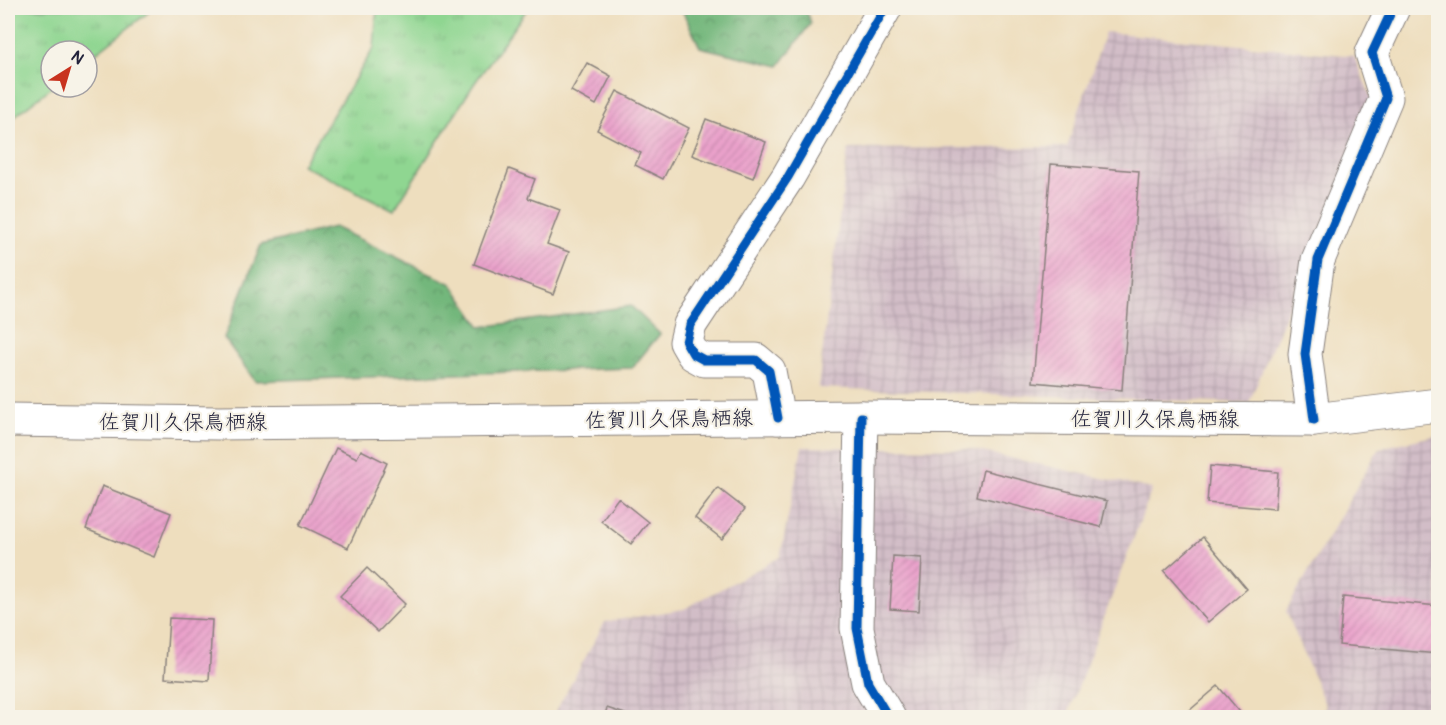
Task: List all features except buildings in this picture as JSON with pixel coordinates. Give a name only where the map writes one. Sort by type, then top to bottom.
[{"type":"main road","points":[[777,418],[769,371],[756,360],[704,360],[693,354],[686,342],[690,325],[788,177],[885,8]]},
{"type":"main road","points":[[1314,420],[1305,354],[1318,260],[1386,98],[1372,53],[1393,8]]},
{"type":"main road","name":"佐賀川久保鳥栖線","points":[[8,420],[219,423],[861,417],[1314,420],[1438,405]]},
{"type":"main road","points":[[861,417],[857,628],[868,683],[889,717]]},
{"type":"shaded area","points":[[1105,32],[1354,56],[1373,103],[1249,403],[818,388],[848,149],[1067,147]]},
{"type":"shaded area","points":[[1438,435],[1438,717],[1313,717],[1326,707],[1286,611],[1379,448]]},
{"type":"shaded area","points":[[802,447],[969,449],[1152,489],[1067,717],[552,718],[605,622],[684,609],[780,557]]},
{"type":"green space","points":[[8,8],[154,8],[99,51],[99,39],[39,39],[39,97],[15,116],[8,130]]},
{"type":"green space","points":[[377,8],[528,8],[474,84],[394,210],[302,165],[374,48]]},
{"type":"green space","points":[[681,8],[804,8],[811,23],[779,66],[700,47]]},
{"type":"green space","points":[[334,227],[452,284],[481,327],[631,306],[660,334],[632,368],[255,381],[224,338],[261,245]]},
{"type":"cycle path","points":[[778,418],[769,371],[756,360],[704,360],[693,354],[686,342],[690,325],[788,177],[885,8]]},
{"type":"cycle path","points":[[1314,420],[1305,354],[1318,260],[1386,98],[1372,53],[1393,8]]},
{"type":"cycle path","points":[[861,417],[857,628],[868,683],[889,718]]}]
